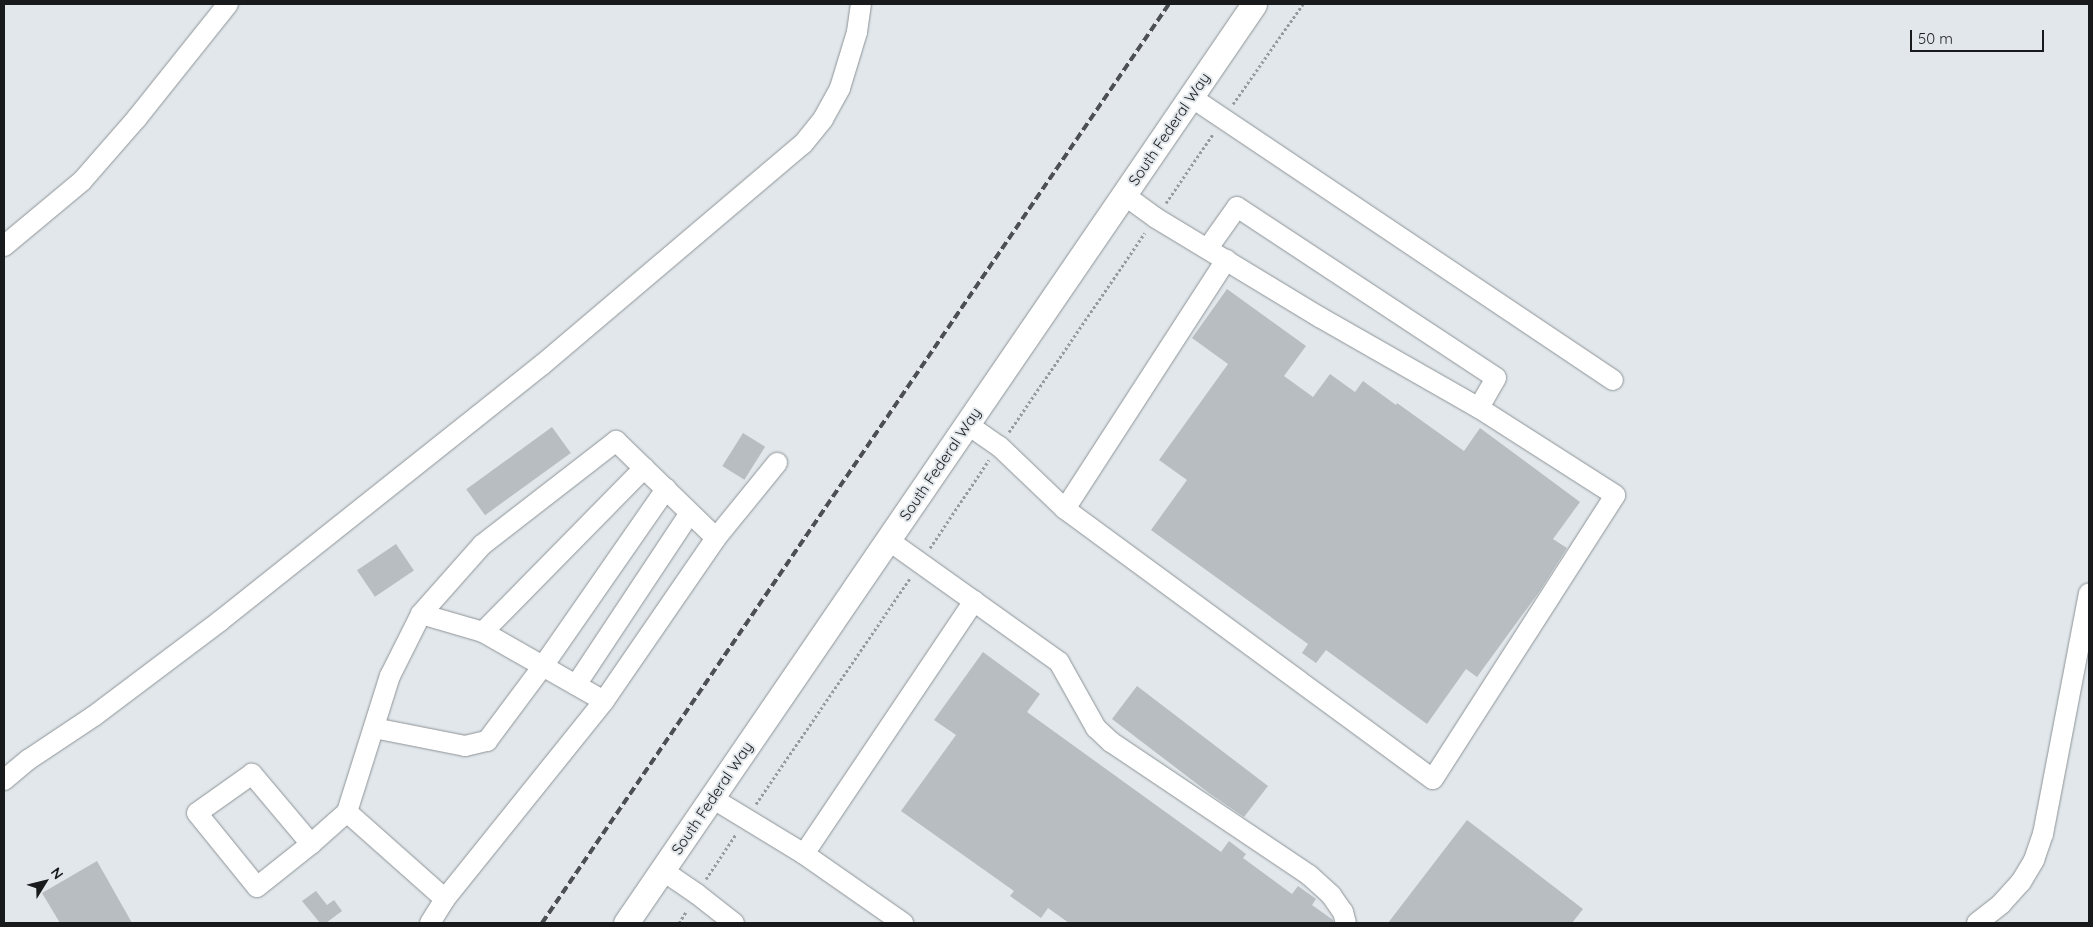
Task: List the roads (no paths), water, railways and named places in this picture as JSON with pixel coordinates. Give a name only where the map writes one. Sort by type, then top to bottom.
[{"type":"main road","name":"South Federal Way","points":[[626,923],[1254,4]]},
{"type":"lane","points":[[4,246],[82,181],[137,118],[228,4]]},
{"type":"lane","points":[[4,780],[28,760],[94,716],[220,621],[534,371],[803,144],[823,119],[840,88],[857,32],[860,4]]},
{"type":"lane","points":[[1191,97],[1613,380]]},
{"type":"lane","points":[[967,424],[999,446],[1065,509],[1433,779],[1615,495],[1479,408],[1321,318],[1156,218],[1124,195]]},
{"type":"lane","points":[[1208,248],[1237,207],[1496,378],[1479,408]]},
{"type":"lane","points":[[1065,509],[1226,260]]},
{"type":"lane","points":[[311,844],[252,774],[196,813],[257,887],[311,844],[346,812],[390,676],[421,614],[482,545],[616,441],[716,538]]},
{"type":"lane","points":[[430,923],[444,899],[604,701],[716,538],[777,463]]},
{"type":"lane","points":[[483,632],[644,468]]},
{"type":"lane","points":[[374,728],[465,746],[487,740],[543,666],[666,490]]},
{"type":"lane","points":[[576,685],[690,513]]},
{"type":"lane","points":[[888,540],[1059,662],[1096,728],[1110,742],[1309,875],[1331,895],[1343,912],[1346,923]]},
{"type":"lane","points":[[1977,923],[2002,904],[2021,882],[2034,860],[2043,834],[2089,593]]},
{"type":"lane","points":[[804,854],[974,601]]},
{"type":"lane","points":[[421,614],[483,632],[604,701]]},
{"type":"lane","points":[[712,798],[804,854],[903,923]]},
{"type":"lane","points":[[346,812],[444,899]]},
{"type":"lane","points":[[662,870],[734,923]]},
{"type":"railway","points":[[542,923],[1169,4]]}]
